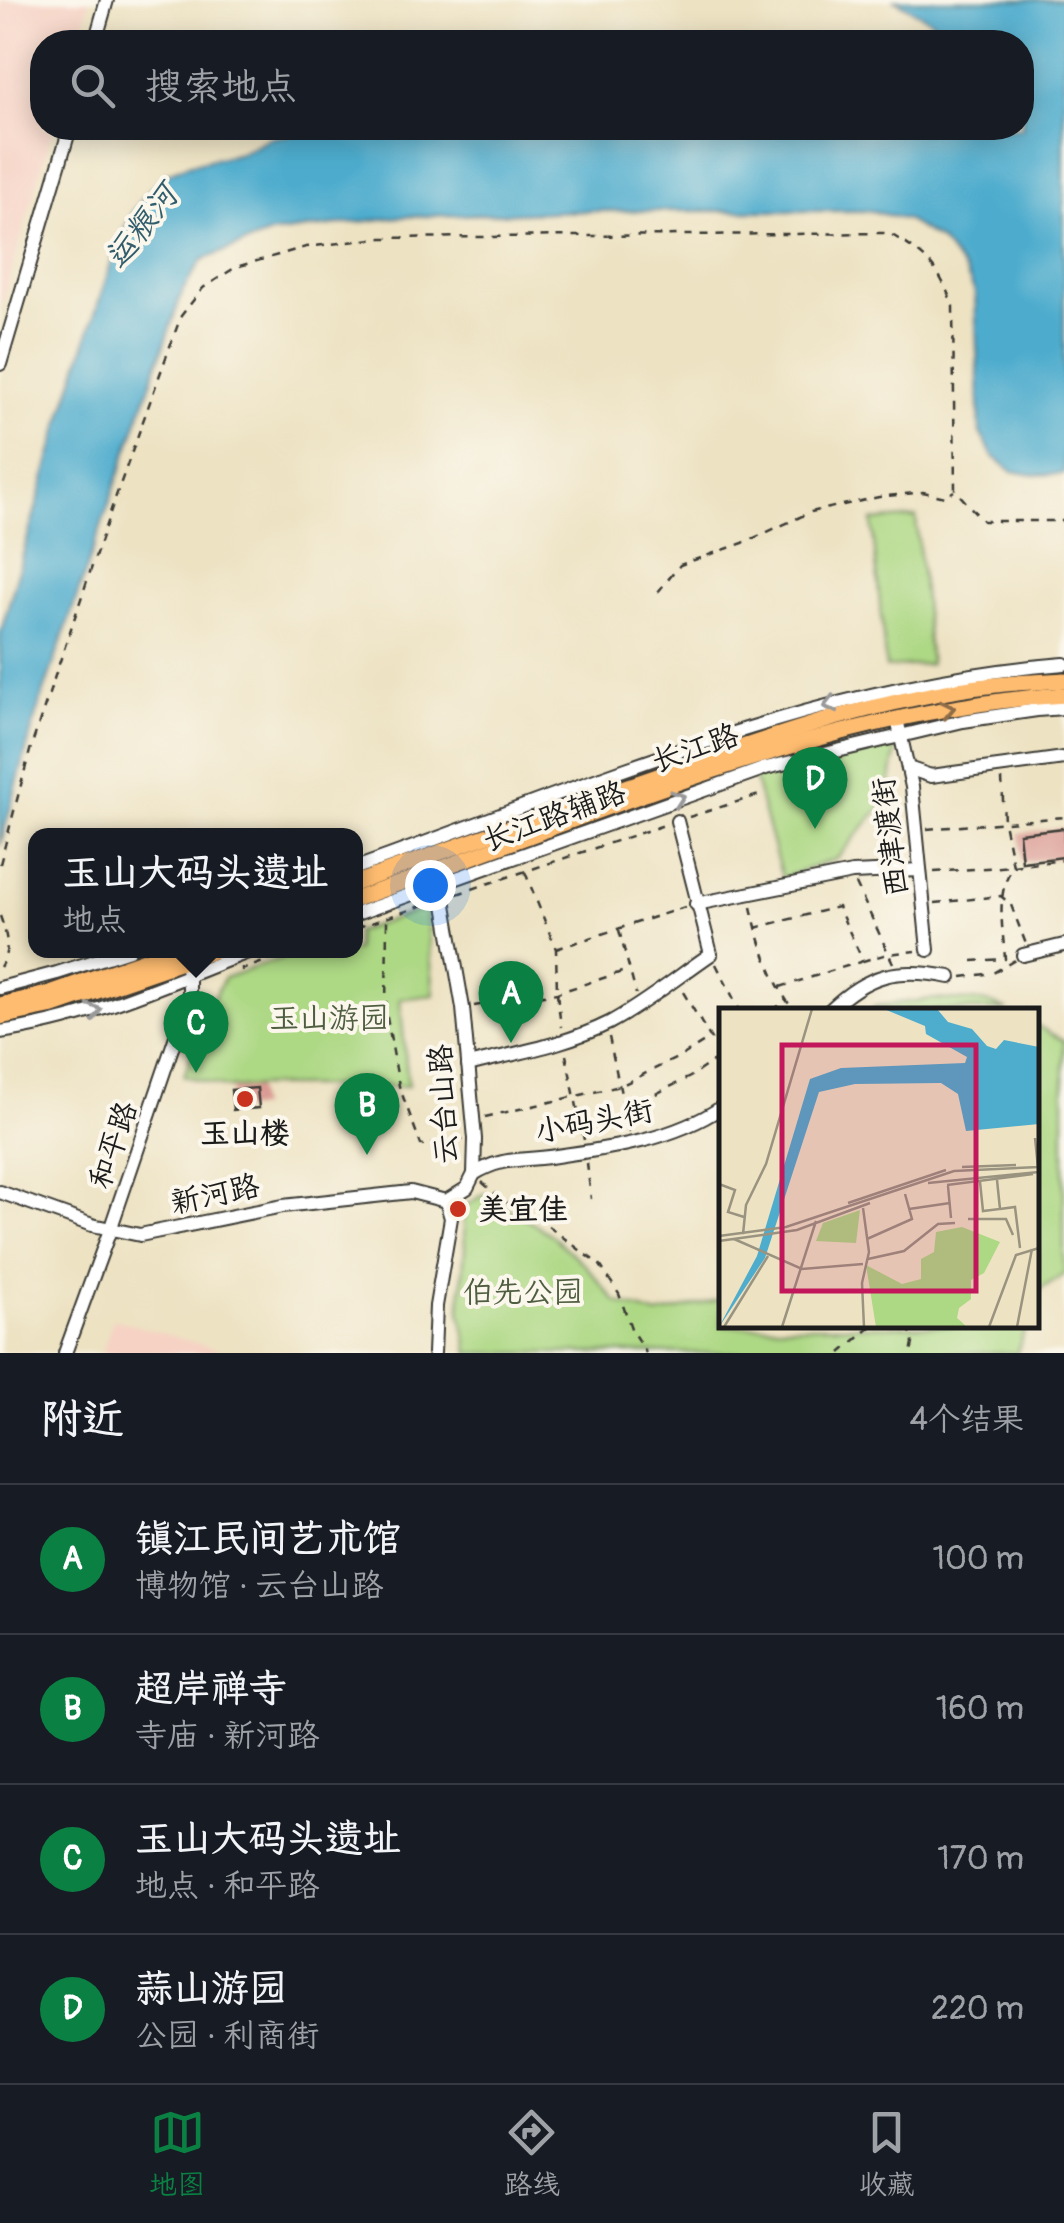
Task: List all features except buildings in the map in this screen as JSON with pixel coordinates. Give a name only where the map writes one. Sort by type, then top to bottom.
[{"type":"main road","name":"长江路","points":[[363,881],[719,756],[861,712],[944,693],[1064,680]]},
{"type":"main road","name":"长江路","points":[[363,897],[764,753],[898,728],[986,702],[1064,694]]},
{"type":"main road","points":[[0,1005],[183,960]]},
{"type":"main road","points":[[0,1018],[54,1006],[183,960]]},
{"type":"street","points":[[98,30],[107,0]]},
{"type":"street","points":[[0,364],[66,140]]},
{"type":"street","name":"长江路辅路","points":[[363,865],[630,769],[800,713],[976,674],[1064,664]]},
{"type":"street","name":"长江路辅路","points":[[363,912],[766,768],[898,728],[1064,708]]},
{"type":"street","name":"西津渡街","points":[[898,728],[912,787],[928,950]]},
{"type":"street","points":[[908,768],[932,776],[1064,758]]},
{"type":"street","points":[[468,1065],[563,1042],[607,1024],[711,954],[677,821]]},
{"type":"street","points":[[696,904],[852,873],[920,870]]},
{"type":"street","name":"云台山路","points":[[434,1353],[436,1306],[452,1218],[446,1201],[467,1188],[474,1174],[475,1139],[463,1008],[444,899]]},
{"type":"street","points":[[1027,954],[1064,945]]},
{"type":"street","points":[[0,988],[105,958]]},
{"type":"street","points":[[0,1032],[82,1015],[183,960],[210,958]]},
{"type":"street","name":"和平路","points":[[65,1353],[189,998],[183,960]]},
{"type":"street","points":[[831,1008],[858,985],[879,978],[900,973],[950,977]]},
{"type":"street","name":"小码头街","points":[[474,1174],[492,1163],[631,1144],[671,1132],[719,1108]]},
{"type":"street","name":"新河路","points":[[0,1192],[110,1230],[140,1235],[283,1206],[412,1192],[446,1201]]},
{"type":"path","points":[[0,864],[31,748],[181,316],[204,288],[236,267],[306,247],[382,238],[889,233],[923,254],[943,279],[953,306],[955,490],[983,521],[1064,521]]},
{"type":"path","points":[[658,592],[680,565],[743,543],[811,512],[879,497],[924,492],[945,497],[955,490]]},
{"type":"path","points":[[972,961],[1005,959],[1002,896],[1013,866],[1004,822],[1001,768]]},
{"type":"path","points":[[363,926],[759,795]]},
{"type":"path","points":[[916,830],[1064,817]]},
{"type":"path","points":[[920,870],[925,873],[1064,860]]},
{"type":"path","points":[[852,873],[887,954]]},
{"type":"path","points":[[747,893],[755,928],[778,988],[792,1008]]},
{"type":"path","points":[[923,904],[1002,896]]},
{"type":"path","points":[[950,977],[993,972],[1027,954],[1011,905],[1002,896]]},
{"type":"path","points":[[556,949],[696,904]]},
{"type":"path","points":[[755,928],[838,907],[863,961]]},
{"type":"path","points":[[0,916],[8,940],[0,967]]},
{"type":"path","points":[[387,918],[386,1012],[399,1086],[421,1145],[475,1139]]},
{"type":"path","points":[[619,930],[639,1005]]},
{"type":"path","points":[[778,988],[887,954],[928,950]]},
{"type":"path","points":[[711,954],[739,1008]]},
{"type":"path","points":[[239,958],[242,970],[273,958]]},
{"type":"path","points":[[463,1008],[556,993],[628,970]]},
{"type":"path","points":[[674,978],[719,1050]]},
{"type":"path","points":[[776,1008],[786,1000]]},
{"type":"path","points":[[607,1024],[631,1144]]},
{"type":"path","points":[[474,1120],[620,1086],[711,1038]]},
{"type":"path","points":[[625,1109],[690,1078],[719,1057]]},
{"type":"path","points":[[474,1174],[501,1199],[540,1220],[600,1265],[620,1294],[632,1331],[646,1353]]},
{"type":"path","points":[[841,1353],[870,1328]]},
{"type":"path","points":[[909,1328],[913,1343],[910,1353]]},
{"type":"shaded area","points":[[0,0],[90,0],[81,30],[30,30],[30,140],[50,140],[0,310]]},
{"type":"shaded area","points":[[113,1319],[209,1347],[229,1353],[102,1353]]},
{"type":"green space","points":[[916,517],[930,664],[886,668],[872,521]]},
{"type":"green space","points":[[897,744],[888,799],[836,859],[782,878],[754,777]]},
{"type":"green space","name":"玉山游园","points":[[426,908],[434,995],[400,999],[408,1086],[229,1088],[184,1076],[206,1012],[224,978],[283,958],[363,958],[363,930]]},
{"type":"green space","points":[[932,999],[987,1002],[1002,1008],[874,1008]]},
{"type":"green space","points":[[1039,1027],[1064,1041],[1064,1275],[1039,1292]]},
{"type":"green space","name":"伯先公园","points":[[485,1194],[550,1234],[586,1266],[616,1302],[658,1315],[719,1300],[719,1328],[1025,1328],[1017,1353],[469,1353],[460,1310],[465,1248],[463,1207]]},
{"type":"water","name":"运粮河","points":[[895,0],[1064,0],[1064,474],[1012,471],[993,456],[980,433],[975,292],[965,271],[940,241],[906,220],[871,211],[587,211],[398,217],[270,234],[202,260],[183,290],[36,715],[0,846],[0,635],[63,413],[118,242],[135,209],[166,174],[240,153],[265,140],[1034,140],[1034,30],[948,30]]},
{"type":"place","name":"蒜山游园","points":[[815,829]]},
{"type":"place","name":"镇江民间艺术馆","points":[[511,1043]]},
{"type":"place","name":"玉山大码头遗址","points":[[196,1073]]},
{"type":"place","name":"玉山楼","points":[[245,1099]]},
{"type":"place","name":"超岸禅寺","points":[[367,1155]]},
{"type":"place","name":"美宜佳","points":[[458,1209]]}]
